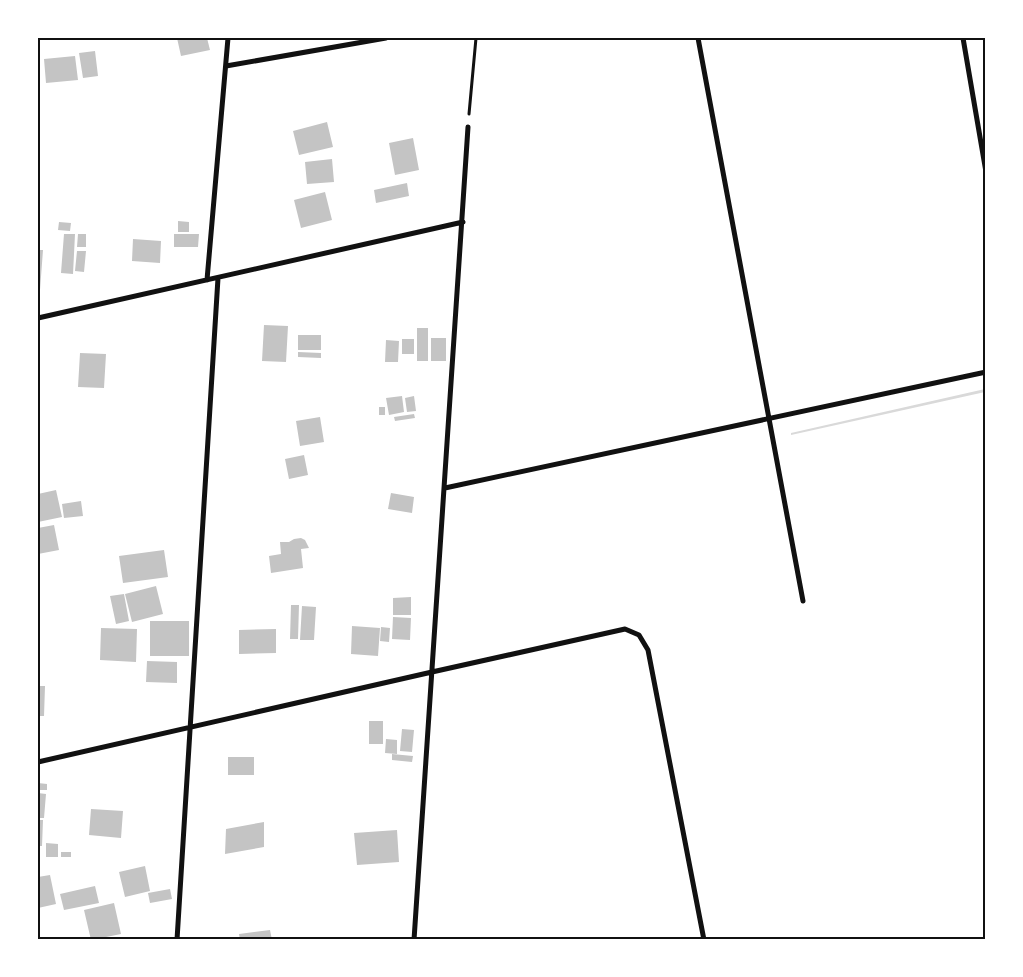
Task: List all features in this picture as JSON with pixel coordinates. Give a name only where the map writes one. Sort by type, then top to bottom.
[{"type":"street","points":[[208,280],[228,38]]},
{"type":"street","points":[[226,66],[386,38]]},
{"type":"street","points":[[698,38],[803,601]]},
{"type":"street","points":[[963,38],[986,172]]},
{"type":"street","points":[[414,940],[468,127]]},
{"type":"street","points":[[38,318],[463,222]]},
{"type":"street","points":[[177,940],[218,278]]},
{"type":"street","points":[[445,488],[986,372]]},
{"type":"street","points":[[38,762],[625,629],[639,635],[648,650],[704,940]]},
{"type":"path","points":[[468,127],[476,38]]},
{"type":"shaded area","points":[[985,389],[985,392],[791,435],[791,433]]},
{"type":"building","points":[[177,38],[207,38],[210,50],[181,56]]},
{"type":"building","points":[[95,51],[98,76],[83,78],[79,53]]},
{"type":"building","points":[[75,56],[78,80],[46,83],[44,59]]},
{"type":"building","points":[[327,122],[333,147],[299,155],[293,131]]},
{"type":"building","points":[[413,138],[419,170],[395,175],[389,143]]},
{"type":"building","points":[[332,159],[334,182],[307,184],[305,162]]},
{"type":"building","points":[[407,183],[409,196],[376,203],[374,190]]},
{"type":"building","points":[[325,192],[332,220],[301,228],[294,200]]},
{"type":"building","points":[[178,221],[189,222],[189,232],[178,232]]},
{"type":"building","points":[[59,222],[71,223],[70,231],[58,230]]},
{"type":"building","points":[[64,234],[75,234],[73,274],[61,273]]},
{"type":"building","points":[[78,234],[86,234],[86,247],[77,247]]},
{"type":"building","points":[[174,234],[199,234],[198,247],[174,247]]},
{"type":"building","points":[[133,239],[161,241],[160,263],[132,261]]},
{"type":"building","points":[[38,250],[43,250],[40,290],[38,289]]},
{"type":"building","points":[[77,251],[86,251],[84,272],[75,271]]},
{"type":"building","points":[[264,325],[288,326],[286,362],[262,361]]},
{"type":"building","points":[[417,328],[428,328],[428,361],[417,361]]},
{"type":"building","points":[[298,335],[321,335],[321,350],[298,350]]},
{"type":"building","points":[[431,338],[446,338],[446,361],[431,361]]},
{"type":"building","points":[[402,339],[414,339],[414,354],[402,354]]},
{"type":"building","points":[[386,340],[399,341],[398,362],[385,362]]},
{"type":"building","points":[[298,352],[321,353],[321,358],[298,357]]},
{"type":"building","points":[[80,353],[106,354],[104,388],[78,387]]},
{"type":"building","points":[[402,396],[404,412],[389,415],[386,398]]},
{"type":"building","points":[[414,396],[416,411],[407,412],[405,398]]},
{"type":"building","points":[[379,407],[385,407],[385,415],[379,415]]},
{"type":"building","points":[[414,414],[415,418],[395,421],[394,417]]},
{"type":"building","points":[[320,417],[324,442],[300,446],[296,421]]},
{"type":"building","points":[[304,455],[308,475],[289,479],[285,459]]},
{"type":"building","points":[[56,490],[62,517],[38,522],[38,494]]},
{"type":"building","points":[[391,493],[414,497],[412,513],[388,509]]},
{"type":"building","points":[[81,501],[83,516],[64,518],[62,504]]},
{"type":"building","points":[[54,525],[59,550],[38,554],[38,528]]},
{"type":"building","points":[[301,538],[305,540],[309,548],[301,549],[303,568],[271,573],[269,556],[281,554],[280,542],[289,542]]},
{"type":"building","points":[[164,550],[168,577],[123,583],[119,556]]},
{"type":"building","points":[[156,586],[163,614],[132,622],[125,594]]},
{"type":"building","points":[[124,594],[129,621],[116,624],[110,596]]},
{"type":"building","points":[[411,597],[411,615],[393,615],[393,598]]},
{"type":"building","points":[[291,605],[299,605],[298,639],[290,639]]},
{"type":"building","points":[[302,606],[316,607],[314,640],[300,640]]},
{"type":"building","points":[[393,617],[411,618],[410,640],[392,639]]},
{"type":"building","points":[[150,621],[189,621],[189,656],[150,656]]},
{"type":"building","points":[[352,626],[380,628],[378,656],[351,654]]},
{"type":"building","points":[[381,627],[390,628],[389,642],[380,641]]},
{"type":"building","points":[[101,628],[137,629],[136,662],[100,660]]},
{"type":"building","points":[[276,629],[276,653],[239,654],[239,630]]},
{"type":"building","points":[[147,661],[177,662],[177,683],[146,682]]},
{"type":"building","points":[[38,686],[45,686],[44,716],[38,716]]},
{"type":"building","points":[[369,721],[383,721],[383,744],[369,744]]},
{"type":"building","points":[[402,729],[414,730],[412,752],[400,751]]},
{"type":"building","points":[[386,739],[397,740],[397,754],[385,753]]},
{"type":"building","points":[[392,754],[413,756],[412,762],[392,760]]},
{"type":"building","points":[[228,757],[254,757],[254,775],[228,775]]},
{"type":"building","points":[[38,783],[47,784],[47,790],[38,790]]},
{"type":"building","points":[[38,793],[46,794],[44,818],[38,818]]},
{"type":"building","points":[[91,809],[123,811],[121,838],[89,835]]},
{"type":"building","points":[[38,820],[43,820],[42,846],[38,846]]},
{"type":"building","points":[[264,822],[264,847],[225,854],[226,829]]},
{"type":"building","points":[[397,830],[399,862],[357,865],[354,833]]},
{"type":"building","points":[[46,843],[58,844],[58,857],[46,857]]},
{"type":"building","points":[[61,852],[71,852],[71,857],[61,857]]},
{"type":"building","points":[[145,866],[150,891],[125,897],[119,872]]},
{"type":"building","points":[[50,875],[56,904],[38,908],[38,877]]},
{"type":"building","points":[[95,886],[99,903],[64,910],[60,894]]},
{"type":"building","points":[[170,889],[172,899],[150,903],[148,893]]},
{"type":"building","points":[[114,903],[121,934],[91,940],[84,910]]},
{"type":"building","points":[[270,930],[272,940],[240,940],[239,934]]}]
